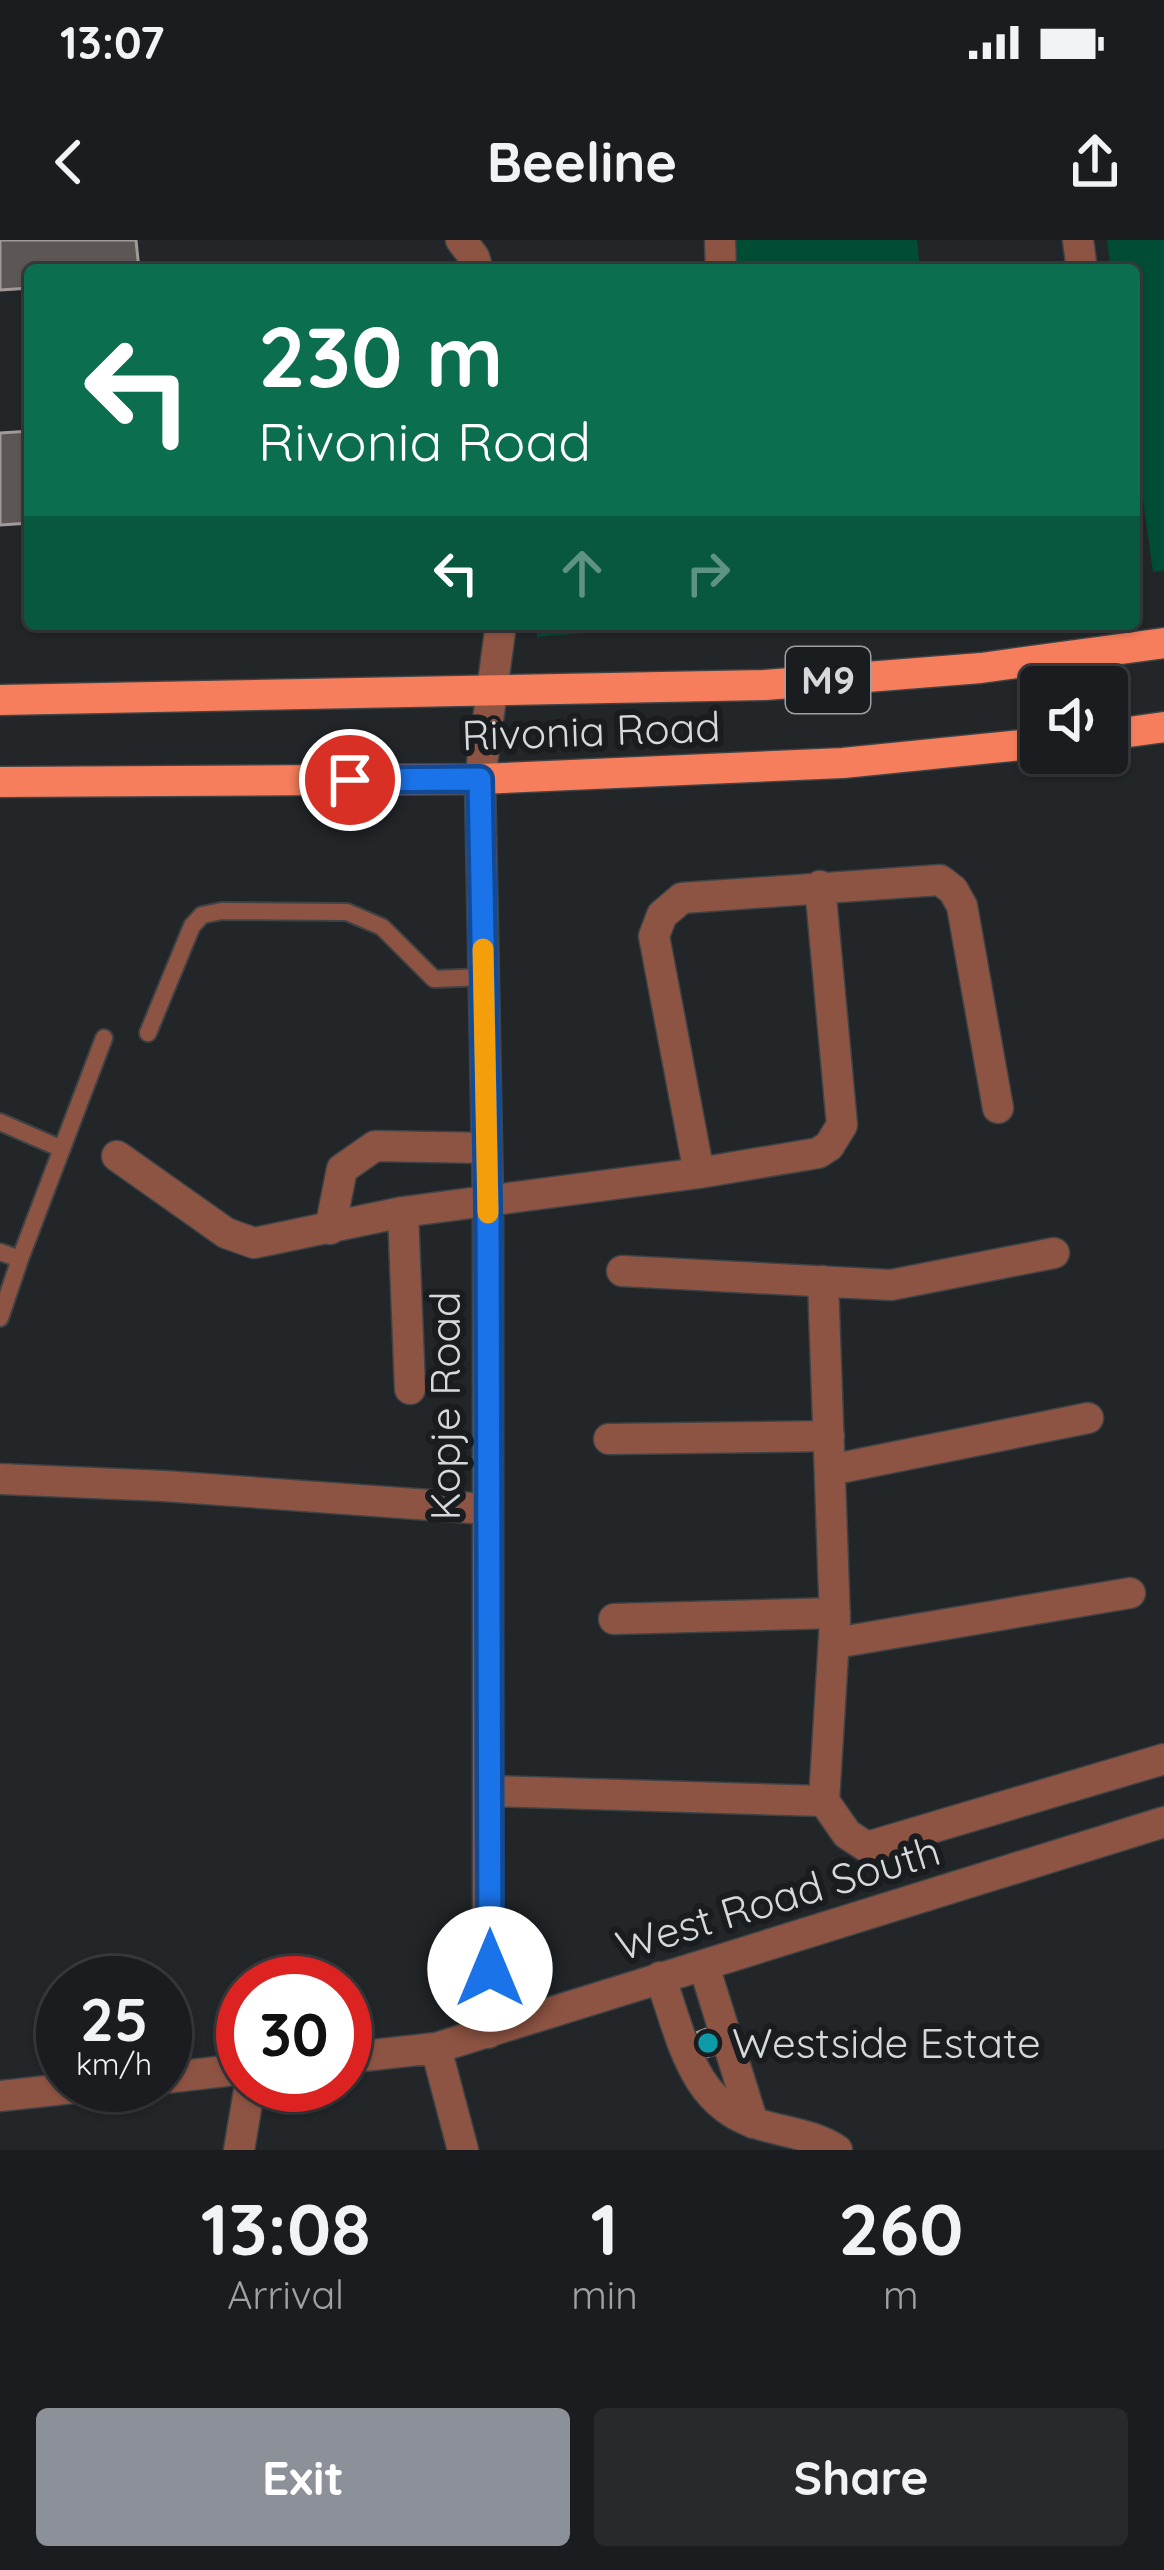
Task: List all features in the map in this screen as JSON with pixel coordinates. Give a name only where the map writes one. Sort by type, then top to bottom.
[{"type":"main road","name":"Rivonia Road","points":[[0,700],[490,694],[787,684],[981,668],[1164,644]]},
{"type":"main road","points":[[1128,732],[1164,727]]},
{"type":"main road","name":"Rivonia Road","points":[[0,782],[480,779],[843,763],[1020,745]]},
{"type":"street","name":"Kopje Road","points":[[488,2033],[488,1201],[480,779],[500,630]]},
{"type":"street","points":[[699,1173],[654,936],[669,906],[682,898],[940,880],[953,890],[962,907],[998,1108]]},
{"type":"street","points":[[117,1156],[226,1233],[254,1243],[403,1212],[818,1153],[838,1136],[842,1125],[820,886]]},
{"type":"street","points":[[330,1229],[342,1169],[375,1146],[487,1148]]},
{"type":"street","points":[[403,1212],[410,1389]]},
{"type":"street","points":[[622,1271],[891,1286],[1054,1253]]},
{"type":"street","points":[[823,1281],[835,1628],[824,1801],[847,1834],[859,1844],[875,1846],[1164,1759]]},
{"type":"street","points":[[830,1470],[1088,1418]]},
{"type":"street","points":[[609,1439],[829,1436]]},
{"type":"street","points":[[0,1479],[486,1509]]},
{"type":"street","points":[[614,1619],[835,1628],[1130,1593]]},
{"type":"street","points":[[490,1791],[824,1801]]},
{"type":"street","name":"West Road South","points":[[372,2055],[436,2048],[488,2033],[1164,1822]]},
{"type":"street","points":[[704,1966],[753,2123]]},
{"type":"street","points":[[660,1977],[695,2074],[711,2098],[728,2113],[837,2150]]},
{"type":"street","points":[[436,2048],[463,2150]]},
{"type":"street","points":[[0,2096],[36,2092]]},
{"type":"street","points":[[239,2150],[245,2112]]},
{"type":"lane","points":[[148,1033],[193,926],[202,915],[221,911],[347,912],[382,927],[434,979],[484,977]]},
{"type":"lane","points":[[0,1318],[104,1038]]},
{"type":"lane","points":[[0,1122],[62,1149]]},
{"type":"lane","points":[[0,1252],[20,1259]]},
{"type":"green space","points":[[735,240],[917,240],[919,264],[736,264]]},
{"type":"green space","points":[[1107,240],[1164,240],[1164,570],[1153,572],[1140,478],[1140,264],[1110,264]]},
{"type":"green space","points":[[537,630],[618,630],[537,637]]},
{"type":"building","points":[[0,240],[136,240],[138,264],[24,264],[24,288],[0,290]]},
{"type":"building","points":[[24,431],[24,523],[0,525],[0,433]]},
{"type":"building","name":"Westside Estate","points":[[719,2024],[726,2051],[697,2060],[688,2036]]},
{"type":"slow traffic","points":[[483,949],[488,1213]]},
{"type":"place","name":"Westside Estate","points":[[708,2043]]},
{"type":"route","points":[[350,780],[480,779],[488,1201],[490,1969]]}]
